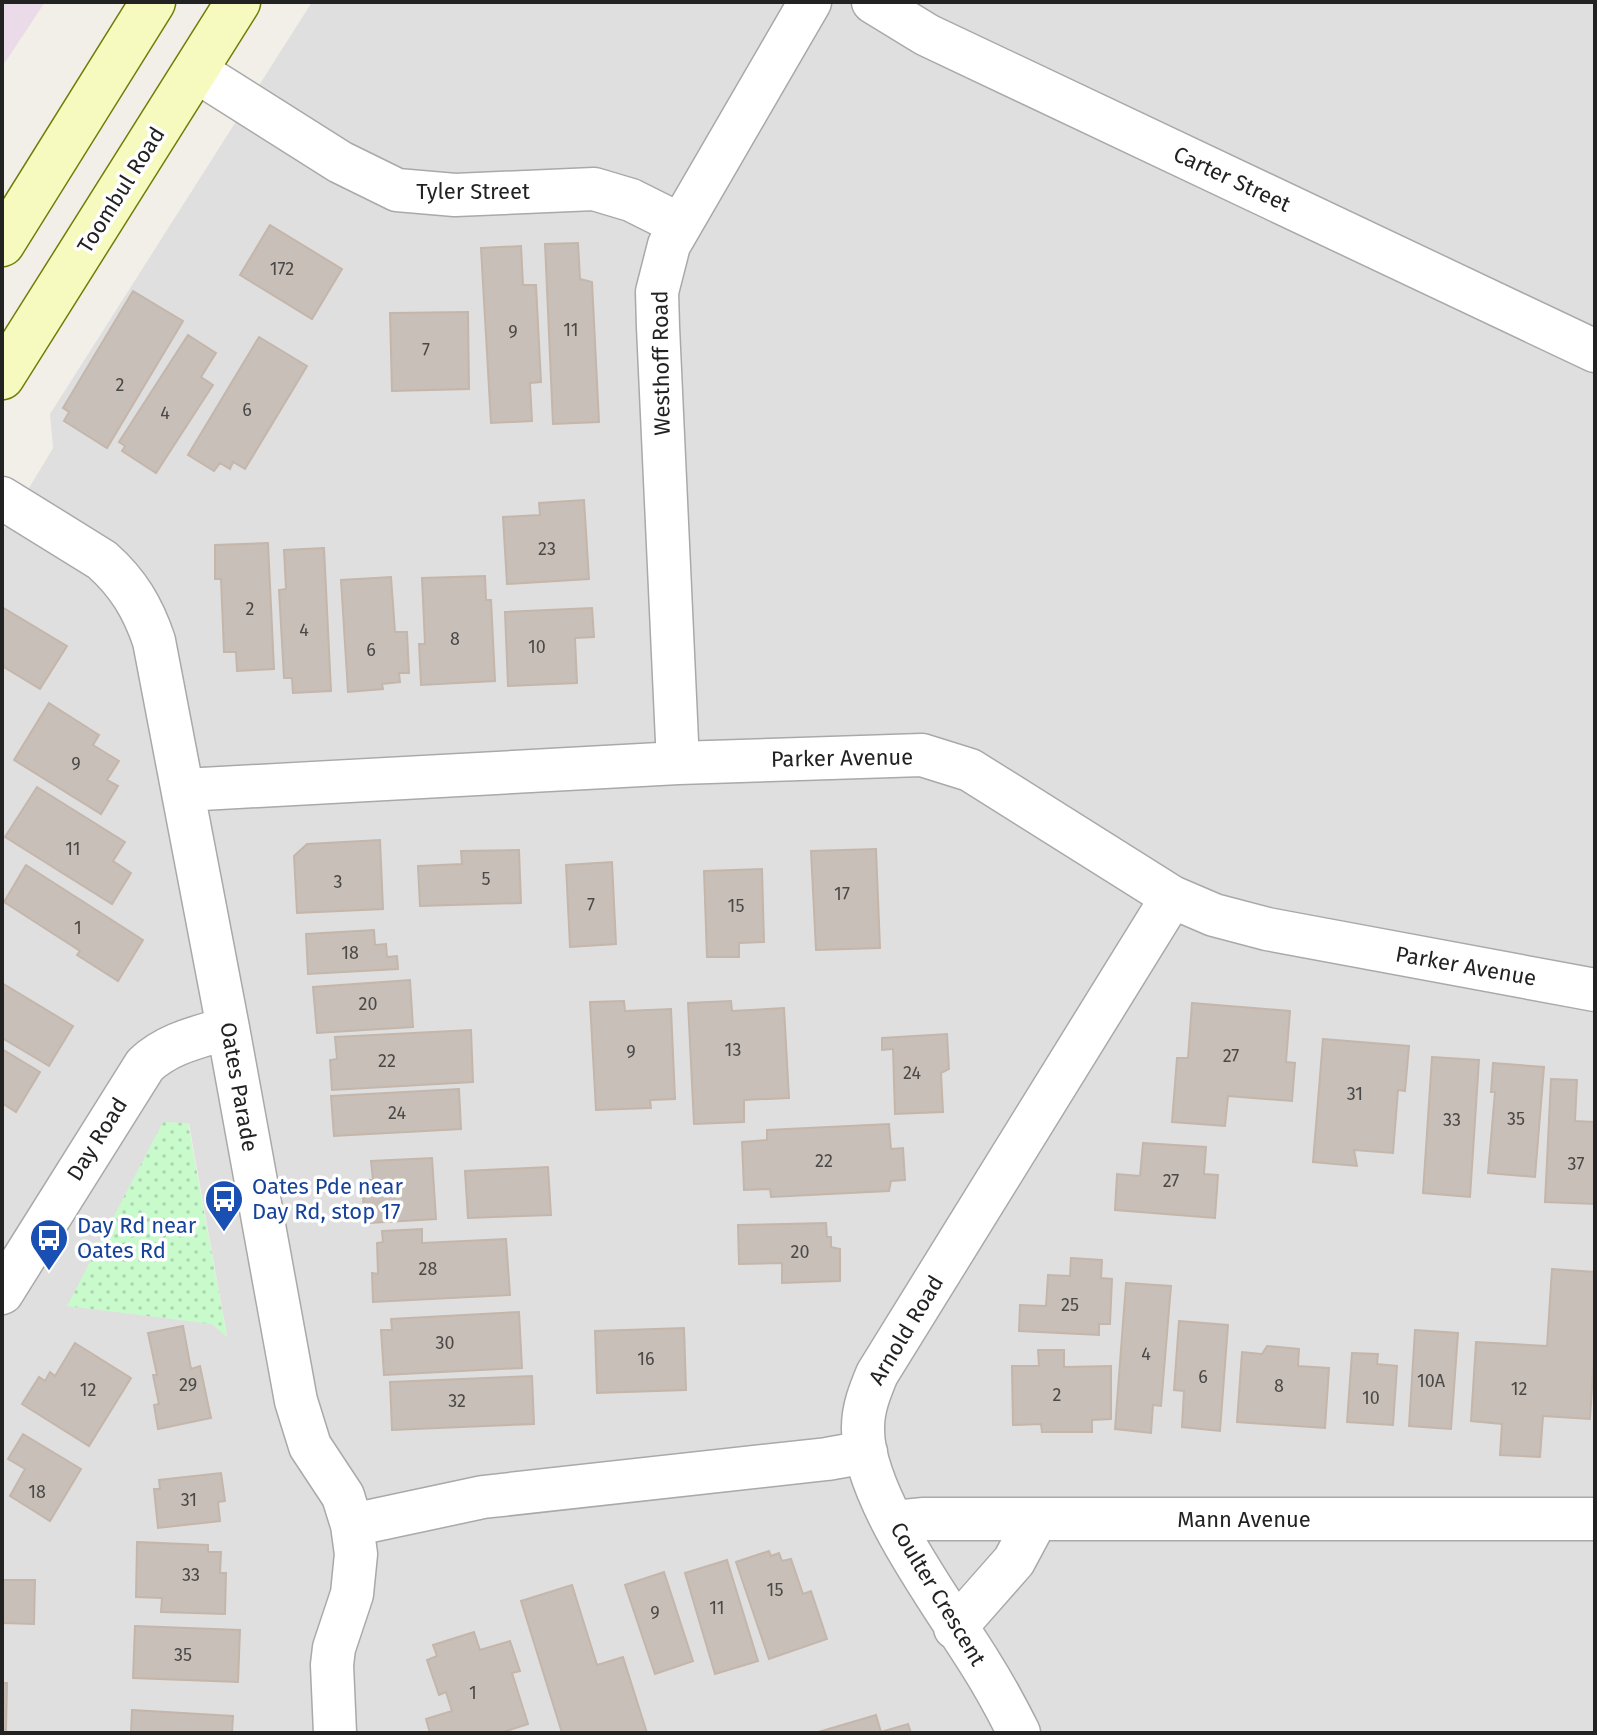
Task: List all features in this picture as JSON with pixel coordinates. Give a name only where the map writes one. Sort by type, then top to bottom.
[{"type":"main road","points":[[2,244],[153,2]]},
{"type":"main road","name":"Toombul Road","points":[[2,377],[238,2]]},
{"type":"street","name":"Westhoff Road","points":[[678,763],[657,292],[665,257],[679,224],[810,2]]},
{"type":"street","name":"Carter Street","points":[[873,2],[927,35],[1595,351]]},
{"type":"street","name":"Tyler Street","points":[[196,71],[340,162],[397,190],[455,195],[594,189],[631,200],[679,224]]},
{"type":"street","name":"Oates Parade","points":[[2,498],[102,560],[139,603],[148,621],[159,661],[296,1401],[310,1446],[343,1496],[352,1525],[356,1573],[332,1665],[335,1733]]},
{"type":"street","name":"Parker Avenue","points":[[184,790],[899,754],[945,760],[970,770],[1172,897],[1214,915],[1267,929],[1595,990]]},
{"type":"street","name":"Arnold Road","points":[[866,1452],[863,1427],[867,1398],[877,1374],[1172,897]]},
{"type":"street","name":"Day Road","points":[[2,1293],[145,1065],[157,1054],[174,1046],[228,1028]]},
{"type":"street","name":"Coulter Crescent","points":[[866,1452],[879,1491],[894,1522],[1019,1733]]},
{"type":"street","points":[[352,1525],[483,1497],[827,1459],[866,1452]]},
{"type":"street","name":"Mann Avenue","points":[[894,1522],[924,1519],[1595,1519]]},
{"type":"street","points":[[955,1628],[1014,1561],[1036,1520]]},
{"type":"shaded area","points":[[2,2],[45,2],[2,67]]},
{"type":"shaded area","points":[[312,2],[1595,2],[1595,1733],[2,1733],[2,533],[53,448],[50,414]],"holes":[[[164,1122],[189,1124],[227,1336],[212,1324]]]},
{"type":"green space","points":[[163,1122],[188,1123],[227,1337],[212,1324],[67,1306]]},
{"type":"building","points":[[270,225],[342,269],[312,319],[240,275]]},
{"type":"building","points":[[578,243],[580,279],[592,282],[599,422],[553,424],[545,244]]},
{"type":"building","points":[[521,246],[523,285],[536,285],[541,382],[530,383],[532,421],[491,423],[481,248]]},
{"type":"building","points":[[133,291],[183,321],[107,448],[64,421],[69,412],[63,408]]},
{"type":"building","points":[[468,312],[469,389],[392,391],[390,313]]},
{"type":"building","points":[[188,335],[216,353],[201,377],[213,385],[156,473],[122,451],[125,446],[119,442]]},
{"type":"building","points":[[259,337],[307,366],[245,469],[233,462],[230,469],[220,463],[214,471],[188,455]]},
{"type":"building","points":[[584,500],[589,579],[507,584],[503,517],[540,515],[539,503]]},
{"type":"building","points":[[268,543],[274,669],[237,671],[236,652],[224,652],[221,579],[215,579],[215,545]]},
{"type":"building","points":[[324,548],[331,691],[293,693],[292,678],[284,678],[279,590],[286,589],[284,550]]},
{"type":"building","points":[[485,576],[486,600],[491,600],[495,681],[421,685],[419,644],[425,644],[422,578]]},
{"type":"building","points":[[391,577],[395,632],[407,632],[409,673],[399,673],[400,682],[382,684],[383,689],[348,692],[341,580]]},
{"type":"building","points":[[2,607],[67,646],[40,689],[2,666]]},
{"type":"building","points":[[592,608],[594,637],[575,638],[577,683],[508,686],[505,612]]},
{"type":"building","points":[[49,703],[99,735],[93,745],[119,761],[107,780],[118,786],[101,814],[14,760]]},
{"type":"building","points":[[37,787],[125,842],[113,861],[131,873],[112,904],[5,837]]},
{"type":"building","points":[[380,840],[383,909],[297,913],[294,856],[307,844]]},
{"type":"building","points":[[876,849],[880,948],[816,950],[811,851]]},
{"type":"building","points":[[519,850],[521,903],[420,906],[418,866],[462,864],[461,851]]},
{"type":"building","points":[[612,862],[616,944],[570,947],[566,865]]},
{"type":"building","points":[[26,865],[143,940],[118,981],[77,955],[80,951],[4,902]]},
{"type":"building","points":[[762,869],[764,942],[739,943],[739,957],[707,957],[704,871]]},
{"type":"building","points":[[374,930],[375,945],[386,944],[387,957],[397,956],[398,969],[308,974],[306,934]]},
{"type":"building","points":[[410,980],[413,1027],[317,1033],[313,987]]},
{"type":"building","points":[[2,983],[73,1026],[49,1066],[2,1038]]},
{"type":"building","points":[[624,1001],[625,1011],[671,1009],[675,1099],[650,1100],[651,1108],[596,1110],[590,1002]]},
{"type":"building","points":[[731,1001],[732,1011],[784,1008],[789,1098],[744,1100],[744,1122],[694,1124],[688,1003]]},
{"type":"building","points":[[1192,1003],[1290,1011],[1286,1062],[1295,1063],[1292,1101],[1228,1096],[1225,1126],[1172,1122],[1177,1058],[1188,1058]]},
{"type":"building","points":[[471,1030],[473,1082],[332,1090],[330,1060],[337,1059],[335,1037]]},
{"type":"building","points":[[947,1034],[949,1069],[941,1073],[943,1112],[895,1114],[893,1049],[882,1050],[882,1038]]},
{"type":"building","points":[[1323,1039],[1409,1046],[1405,1091],[1398,1090],[1393,1153],[1354,1150],[1357,1166],[1313,1162]]},
{"type":"building","points":[[2,1049],[40,1072],[16,1112],[2,1103]]},
{"type":"building","points":[[1432,1057],[1479,1060],[1470,1197],[1423,1193]]},
{"type":"building","points":[[1493,1063],[1544,1067],[1535,1177],[1488,1173],[1495,1092],[1491,1092]]},
{"type":"building","points":[[1551,1079],[1577,1080],[1575,1121],[1595,1122],[1595,1204],[1545,1202]]},
{"type":"building","points":[[459,1089],[461,1129],[334,1136],[331,1096]]},
{"type":"building","points":[[889,1124],[891,1149],[903,1148],[905,1180],[891,1181],[889,1191],[771,1197],[770,1189],[744,1190],[742,1142],[767,1140],[767,1130]]},
{"type":"building","points":[[1143,1143],[1206,1147],[1204,1174],[1218,1175],[1215,1218],[1115,1210],[1117,1174],[1140,1176]]},
{"type":"building","points":[[432,1158],[436,1219],[370,1223],[370,1211],[364,1212],[362,1180],[373,1180],[371,1161]]},
{"type":"building","points":[[548,1167],[551,1215],[468,1218],[465,1171]]},
{"type":"building","points":[[826,1223],[831,1247],[840,1249],[840,1281],[782,1283],[782,1263],[739,1264],[738,1225]]},
{"type":"building","points":[[422,1229],[422,1243],[506,1239],[510,1295],[373,1302],[372,1273],[378,1274],[377,1243],[383,1242],[382,1231]]},
{"type":"building","points":[[1071,1258],[1102,1260],[1101,1278],[1112,1279],[1110,1324],[1099,1324],[1099,1335],[1019,1331],[1020,1305],[1046,1306],[1048,1275],[1070,1276]]},
{"type":"building","points":[[1552,1269],[1595,1272],[1590,1419],[1543,1416],[1540,1457],[1500,1455],[1502,1424],[1471,1421],[1476,1342],[1547,1346]]},
{"type":"building","points":[[1126,1283],[1171,1286],[1161,1406],[1153,1405],[1151,1433],[1115,1429]]},
{"type":"building","points":[[519,1312],[522,1368],[384,1375],[381,1330],[392,1330],[391,1319]]},
{"type":"building","points":[[1179,1321],[1228,1325],[1220,1431],[1182,1427],[1184,1391],[1174,1390]]},
{"type":"building","points":[[183,1326],[191,1369],[200,1366],[211,1418],[158,1429],[154,1405],[159,1404],[153,1375],[157,1375],[148,1333]]},
{"type":"building","points":[[684,1328],[686,1390],[597,1393],[595,1331]]},
{"type":"building","points":[[1415,1330],[1458,1333],[1451,1429],[1409,1426]]},
{"type":"building","points":[[75,1343],[131,1378],[89,1446],[22,1404],[39,1377],[45,1381],[50,1372],[55,1376]]},
{"type":"building","points":[[1267,1346],[1299,1349],[1298,1366],[1329,1368],[1325,1428],[1237,1422],[1242,1352],[1262,1354]]},
{"type":"building","points":[[1038,1350],[1064,1350],[1064,1367],[1111,1366],[1111,1419],[1092,1420],[1092,1432],[1042,1432],[1041,1424],[1013,1425],[1012,1366],[1039,1366]]},
{"type":"building","points":[[1352,1353],[1378,1354],[1377,1364],[1397,1366],[1393,1425],[1347,1422]]},
{"type":"building","points":[[532,1376],[534,1424],[392,1430],[390,1382]]},
{"type":"building","points":[[23,1434],[81,1469],[50,1521],[10,1496],[25,1469],[8,1459]]},
{"type":"building","points":[[221,1473],[225,1501],[218,1502],[220,1521],[158,1528],[154,1489],[160,1489],[159,1480]]},
{"type":"building","points":[[137,1542],[208,1545],[208,1552],[221,1552],[220,1573],[226,1573],[225,1614],[161,1612],[162,1598],[136,1597]]},
{"type":"building","points":[[769,1551],[771,1556],[779,1553],[782,1561],[791,1559],[803,1594],[811,1591],[827,1639],[769,1659],[736,1562]]},
{"type":"building","points":[[727,1560],[758,1661],[715,1674],[685,1573]]},
{"type":"building","points":[[664,1572],[693,1661],[655,1674],[625,1585]]},
{"type":"building","points":[[2,1580],[35,1580],[34,1624],[2,1623]]},
{"type":"building","points":[[572,1585],[597,1665],[623,1657],[647,1733],[562,1733],[521,1601]]},
{"type":"building","points":[[135,1626],[240,1630],[238,1682],[133,1678]]},
{"type":"building","points":[[474,1632],[480,1650],[510,1641],[520,1671],[512,1673],[528,1724],[500,1733],[430,1733],[426,1719],[452,1711],[446,1692],[439,1695],[427,1660],[437,1656],[433,1645]]},
{"type":"building","points":[[2,1683],[7,1683],[6,1730],[2,1729]]},
{"type":"building","points":[[132,1710],[233,1716],[232,1733],[131,1733]]},
{"type":"building","points":[[876,1715],[881,1732],[908,1724],[911,1733],[815,1733]]},
{"type":"place","name":"Oates Pde near Day Rd, stop 17","points":[[224,1233]]},
{"type":"place","name":"Day Rd near Oates Rd","points":[[49,1272]]}]
